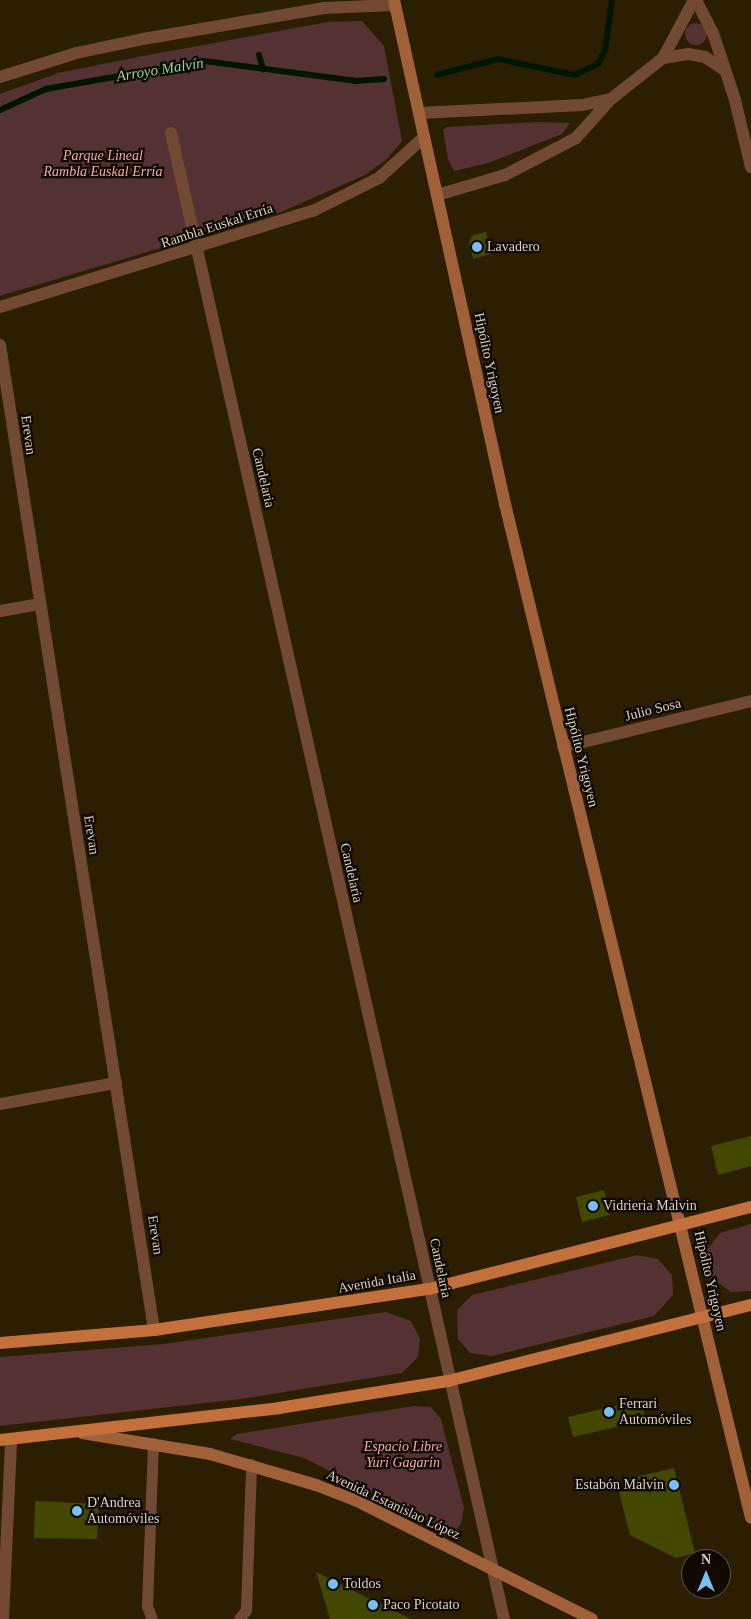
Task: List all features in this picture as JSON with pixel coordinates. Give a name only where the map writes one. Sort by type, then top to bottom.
[{"type":"main road","name":"Avenida Italia","points":[[0,1343],[154,1330],[429,1289],[751,1207]]},
{"type":"main road","points":[[6,1440],[82,1433],[279,1408],[448,1381],[751,1305]]},
{"type":"street","points":[[436,195],[505,175],[569,142],[611,99],[663,58],[695,0],[704,11],[724,70],[751,167]]},
{"type":"street","points":[[0,77],[76,53],[143,39],[324,8],[394,2]]},
{"type":"street","name":"Hipólito Yrigoyen","points":[[394,2],[436,195],[563,748],[682,1226],[751,1518]]},
{"type":"street","points":[[663,58],[688,54],[705,57],[724,70]]},
{"type":"street","points":[[419,113],[582,105],[611,99]]},
{"type":"street","name":"Candelaria","points":[[171,133],[448,1381],[504,1619]]},
{"type":"street","name":"Rambla Euskal Erría","points":[[0,307],[196,249],[314,211],[358,191],[424,137]]},
{"type":"street","name":"Erevan","points":[[0,345],[38,604],[154,1330]]},
{"type":"street","points":[[0,611],[38,604]]},
{"type":"street","name":"Julio Sosa","points":[[563,748],[751,701]]},
{"type":"street","points":[[0,1104],[116,1083]]},
{"type":"street","name":"Avenida Estanislao López","points":[[82,1433],[153,1443],[251,1464],[357,1502],[592,1619]]},
{"type":"street","points":[[3,1619],[6,1440]]},
{"type":"lane","points":[[152,1619],[147,1606],[153,1443]]},
{"type":"lane","points":[[239,1619],[246,1610],[251,1464]]},
{"type":"green space","name":"Parque Lineal Rambla Euskal Erría","points":[[362,21],[384,46],[402,141],[387,159],[365,175],[281,212],[0,296],[0,94],[58,73],[328,22]]},
{"type":"green space","points":[[696,23],[704,26],[707,34],[704,42],[696,45],[688,42],[685,34],[688,26]]},
{"type":"green space","points":[[538,122],[570,123],[562,134],[488,163],[454,171],[448,159],[443,130],[447,127]]},
{"type":"green space","points":[[751,1224],[751,1291],[731,1292],[711,1278],[707,1250],[720,1233]]},
{"type":"green space","points":[[637,1255],[658,1259],[672,1275],[673,1295],[654,1316],[492,1356],[470,1353],[458,1339],[457,1310],[472,1295]]},
{"type":"green space","points":[[386,1312],[411,1321],[420,1339],[418,1357],[402,1373],[241,1399],[0,1426],[0,1357],[164,1344]]},
{"type":"green space","name":"Espacio Libre Yuri Gagarin","points":[[414,1406],[431,1407],[441,1419],[464,1508],[461,1524],[455,1531],[448,1531],[304,1458],[230,1439],[237,1434]]},
{"type":"building","points":[[486,232],[491,254],[473,259],[469,242],[473,235]]},
{"type":"building","points":[[751,1136],[751,1166],[718,1175],[711,1146]]},
{"type":"building","name":"Vidrieria Malvin","points":[[604,1190],[610,1215],[582,1222],[576,1197]]},
{"type":"building","points":[[641,1400],[646,1420],[573,1437],[568,1417]]},
{"type":"building","points":[[674,1468],[694,1549],[681,1549],[681,1557],[676,1558],[630,1535],[619,1492],[629,1489],[627,1479]]},
{"type":"building","points":[[35,1501],[99,1504],[97,1539],[34,1538]]},
{"type":"building","points":[[316,1572],[380,1604],[411,1619],[330,1619]]},
{"type":"waterway","name":"Arroyo Malvín","points":[[437,75],[498,59],[575,75],[598,64],[605,50],[612,0]]},
{"type":"waterway","points":[[259,55],[263,69]]},
{"type":"waterway","name":"Arroyo Malvín","points":[[0,110],[46,89],[204,61],[355,81],[384,79]]},
{"type":"place","name":"Lavadero","points":[[477,247]]},
{"type":"place","name":"Vidrieria Malvin","points":[[593,1206]]},
{"type":"place","name":"Ferrari Automóviles","points":[[609,1412]]},
{"type":"place","name":"Estabón Malvin","points":[[674,1485]]},
{"type":"place","name":"D'Andrea Automóviles","points":[[77,1511]]},
{"type":"place","name":"Toldos","points":[[333,1584]]},
{"type":"place","name":"Paco Picotato","points":[[373,1605]]}]
